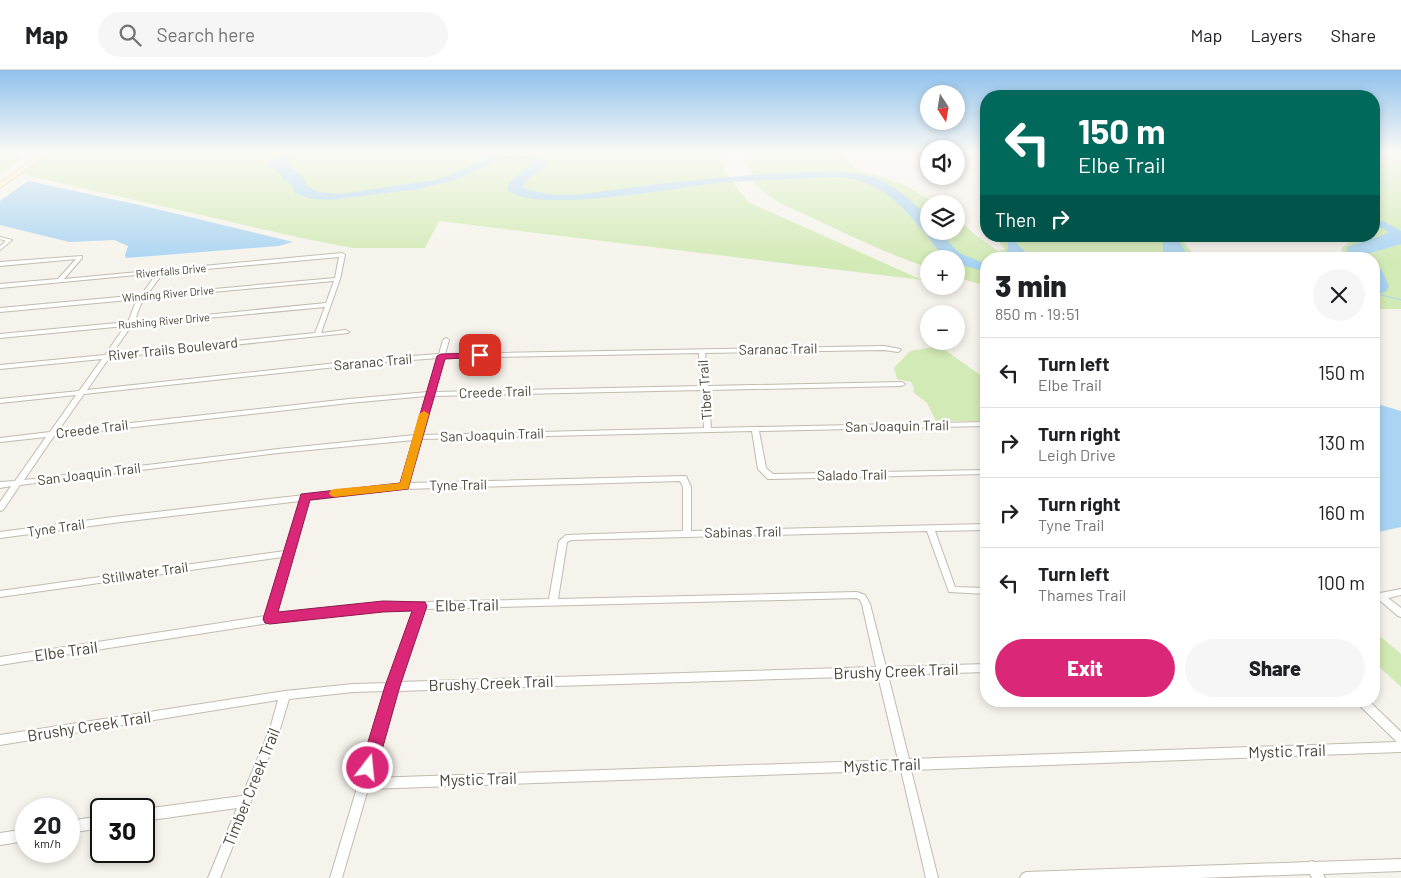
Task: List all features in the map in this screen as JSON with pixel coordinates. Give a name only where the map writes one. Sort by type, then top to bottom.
[{"type":"street","points":[[0,238],[10,240],[0,248]]},
{"type":"street","name":"Riverfalls Drive","points":[[0,286],[342,255],[337,279]]},
{"type":"street","points":[[0,264],[80,257],[60,280]]},
{"type":"street","points":[[0,508],[130,324],[142,297],[161,272]]},
{"type":"street","points":[[318,334],[337,279]]},
{"type":"street","name":"Winding River Drive","points":[[0,310],[337,279]]},
{"type":"street","name":"Rushing River Drive","points":[[0,336],[327,305]]},
{"type":"street","name":"River Trails Boulevard","points":[[0,366],[346,332]]},
{"type":"street","points":[[404,486],[446,340]]},
{"type":"street","name":"Saranac Trail","points":[[0,401],[374,361],[441,356],[884,348],[898,350]]},
{"type":"street","name":"Tiber Trail","points":[[702,351],[708,430]]},
{"type":"street","name":"Creede Trail","points":[[0,440],[349,401],[430,394],[902,384]]},
{"type":"street","name":"San Joaquin Trail","points":[[0,485],[278,451],[418,437],[980,424]]},
{"type":"street","name":"Salado Trail","points":[[755,429],[762,469],[770,477],[980,472]]},
{"type":"street","name":"Tyne Trail","points":[[0,535],[404,486],[683,478],[687,487],[687,533]]},
{"type":"street","points":[[270,619],[306,497]]},
{"type":"street","name":"Sabinas Trail","points":[[553,603],[563,541],[569,537],[980,527]]},
{"type":"street","points":[[930,529],[952,590],[980,592]]},
{"type":"street","name":"Stillwater Trail","points":[[0,594],[290,553]]},
{"type":"street","points":[[1401,592],[1380,596],[1401,613]]},
{"type":"street","name":"Elbe Trail","points":[[0,661],[270,619],[383,606],[858,594],[866,604],[882,671]]},
{"type":"street","points":[[336,878],[392,686],[421,606]]},
{"type":"street","name":"Brushy Creek Trail","points":[[0,740],[286,695],[392,686],[980,668]]},
{"type":"street","points":[[882,671],[932,878]]},
{"type":"street","name":"Timber Creek Trail","points":[[214,878],[275,729],[286,695]]},
{"type":"street","points":[[1368,707],[1401,740]]},
{"type":"street","name":"Mystic Trail","points":[[364,784],[1401,747]]},
{"type":"street","points":[[155,813],[246,800]]},
{"type":"street","points":[[0,839],[15,837]]},
{"type":"street","points":[[1026,878],[1315,873],[1401,865]]},
{"type":"green space","points":[[90,190],[739,190],[748,202],[920,280],[439,221],[425,248],[353,248]]},
{"type":"green space","points":[[762,190],[913,190],[922,195],[920,195],[920,240],[965,240],[965,226],[980,238],[980,242],[985,242],[998,251],[1005,249],[1000,242],[1184,242],[1192,252],[980,252],[980,284],[965,280],[965,250],[920,250],[920,265],[873,246],[784,205]]},
{"type":"green space","points":[[1380,190],[1401,190],[1401,309],[1380,309],[1380,252],[1343,252],[1341,249],[1349,243],[1380,242]]},
{"type":"green space","points":[[945,350],[980,375],[980,421],[936,421],[927,403],[913,392],[914,388],[911,382],[897,379],[894,368],[910,351]]},
{"type":"green space","points":[[1380,636],[1401,654],[1401,687],[1380,668]]},
{"type":"water","points":[[16,190],[68,190],[293,242],[278,246],[126,258],[128,246],[114,240],[69,242],[0,225],[0,201]]},
{"type":"water","points":[[294,190],[314,190],[318,192],[341,194],[370,190],[412,190],[330,200],[308,198],[295,193]]},
{"type":"water","points":[[508,190],[530,190],[547,194],[574,195],[615,190],[668,190],[576,200],[545,200],[522,197]]},
{"type":"water","points":[[879,190],[897,190],[917,206],[920,209],[920,227],[905,210],[896,201]]},
{"type":"water","points":[[1380,221],[1401,231],[1401,244],[1374,252],[1347,252],[1347,247],[1362,242],[1380,242],[1380,236],[1389,233],[1380,227]]},
{"type":"water","points":[[930,240],[947,240],[956,250],[939,250]]},
{"type":"water","points":[[1008,242],[1016,242],[1026,252],[1007,252]]},
{"type":"water","points":[[1162,242],[1180,242],[1186,252],[1163,252]]},
{"type":"water","points":[[965,255],[980,262],[980,270],[965,266]]},
{"type":"water","points":[[1380,268],[1389,286],[1387,291],[1380,294]]},
{"type":"water","points":[[1380,405],[1401,411],[1401,527],[1380,532]]},
{"type":"waterway","points":[[1380,295],[1401,300]]},
{"type":"slow traffic","points":[[335,493],[404,486],[424,414]]},
{"type":"route","points":[[368,768],[392,686],[421,606],[383,606],[270,619],[306,497],[404,486],[441,356],[480,355]]}]
